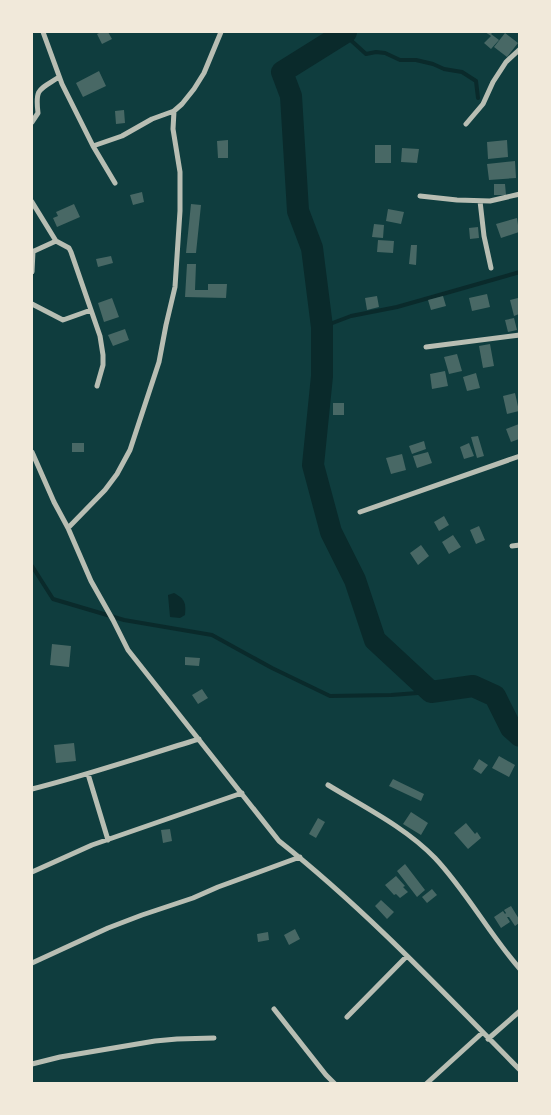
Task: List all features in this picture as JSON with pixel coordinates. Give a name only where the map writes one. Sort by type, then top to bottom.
[{"type":"street","points":[[43,32],[59,77],[93,146],[115,183]]},
{"type":"street","points":[[93,146],[122,135],[152,118],[164,116],[182,104],[204,73],[221,32]]},
{"type":"street","points":[[466,124],[483,104],[506,62],[519,49]]},
{"type":"street","points":[[32,122],[38,113],[36,100],[40,90],[59,77]]},
{"type":"street","points":[[68,528],[105,490],[126,458],[159,362],[175,287],[180,211],[180,172],[173,129],[174,111]]},
{"type":"street","points":[[164,116],[173,129]]},
{"type":"street","points":[[420,196],[490,201],[519,194]]},
{"type":"street","points":[[480,201],[491,268]]},
{"type":"street","points":[[32,202],[56,241],[69,248],[71,252],[100,336],[103,365],[97,386]]},
{"type":"street","points":[[32,272],[32,252],[56,241]]},
{"type":"street","points":[[32,304],[63,320],[90,310]]},
{"type":"street","points":[[426,347],[519,335]]},
{"type":"street","points":[[32,452],[91,581],[128,650],[279,841],[300,857],[407,956],[519,1070]]},
{"type":"street","points":[[360,513],[519,456]]},
{"type":"street","points":[[512,546],[519,545]]},
{"type":"street","points":[[32,789],[199,739]]},
{"type":"street","points":[[88,774],[108,840]]},
{"type":"street","points":[[328,785],[395,826],[433,856],[519,969]]},
{"type":"street","points":[[32,872],[92,845],[242,793]]},
{"type":"street","points":[[32,963],[108,928],[300,857]]},
{"type":"street","points":[[346,1017],[407,956]]},
{"type":"street","points":[[274,1009],[326,1075],[335,1083]]},
{"type":"street","points":[[489,1039],[519,1011]]},
{"type":"street","points":[[426,1083],[482,1033]]},
{"type":"street","points":[[32,1064],[69,1055],[155,1041],[214,1038]]},
{"type":"water","points":[[174,593],[183,599],[185,604],[185,615],[180,618],[170,617],[168,595]]},
{"type":"building","points":[[108,32],[112,39],[102,44],[97,34]]},
{"type":"building","points":[[485,32],[493,32],[491,34],[499,40],[491,49],[484,43],[491,36]]},
{"type":"building","points":[[505,33],[518,43],[507,57],[494,47]]},
{"type":"building","points":[[99,71],[106,86],[83,97],[76,83]]},
{"type":"building","points":[[124,110],[125,123],[116,124],[115,111]]},
{"type":"building","points":[[228,140],[228,158],[218,158],[217,141]]},
{"type":"building","points":[[507,140],[508,157],[488,159],[487,142]]},
{"type":"building","points":[[375,145],[391,145],[391,163],[375,163]]},
{"type":"building","points":[[402,148],[419,149],[417,163],[401,162]]},
{"type":"building","points":[[515,161],[516,178],[489,180],[487,164]]},
{"type":"building","points":[[494,184],[505,184],[506,195],[494,195]]},
{"type":"building","points":[[142,192],[144,202],[133,205],[130,195]]},
{"type":"building","points":[[74,204],[80,217],[57,227],[53,218],[58,216],[56,212]]},
{"type":"building","points":[[191,204],[201,205],[196,253],[186,253]]},
{"type":"building","points":[[388,209],[404,212],[401,224],[386,221]]},
{"type":"building","points":[[517,218],[519,232],[501,238],[496,224]]},
{"type":"building","points":[[374,224],[384,225],[383,238],[372,237]]},
{"type":"building","points":[[478,227],[479,238],[470,239],[469,228]]},
{"type":"building","points":[[378,240],[394,241],[393,253],[377,252]]},
{"type":"building","points":[[411,245],[417,245],[416,265],[409,264]]},
{"type":"building","points":[[111,256],[113,263],[98,267],[96,259]]},
{"type":"building","points":[[187,264],[196,264],[195,290],[208,290],[208,284],[227,284],[226,298],[185,297]]},
{"type":"building","points":[[487,294],[490,307],[472,311],[469,298]]},
{"type":"building","points":[[377,296],[379,307],[367,310],[365,298]]},
{"type":"building","points":[[443,296],[446,306],[431,310],[428,300]]},
{"type":"building","points":[[112,298],[119,317],[104,322],[98,303]]},
{"type":"building","points":[[518,298],[519,314],[514,316],[510,300]]},
{"type":"building","points":[[514,318],[517,330],[508,332],[505,320]]},
{"type":"building","points":[[125,329],[129,340],[113,346],[108,335]]},
{"type":"building","points":[[490,344],[494,366],[483,368],[479,346]]},
{"type":"building","points":[[457,354],[462,371],[449,374],[444,357]]},
{"type":"building","points":[[445,371],[448,386],[432,389],[430,374]]},
{"type":"building","points":[[476,373],[480,388],[467,391],[463,377]]},
{"type":"building","points":[[515,393],[519,411],[507,414],[503,396]]},
{"type":"building","points":[[333,403],[344,403],[344,415],[333,415]]},
{"type":"building","points":[[519,424],[519,439],[511,442],[506,429]]},
{"type":"building","points":[[478,436],[484,456],[477,458],[471,437]]},
{"type":"building","points":[[424,441],[426,449],[412,454],[409,446]]},
{"type":"building","points":[[72,443],[84,443],[84,452],[72,452]]},
{"type":"building","points":[[469,443],[474,456],[464,459],[460,447]]},
{"type":"building","points":[[428,452],[432,463],[417,468],[413,456]]},
{"type":"building","points":[[402,454],[406,470],[391,474],[386,458]]},
{"type":"building","points":[[444,516],[449,525],[439,531],[434,522]]},
{"type":"building","points":[[479,526],[485,540],[476,544],[470,530]]},
{"type":"building","points":[[453,535],[461,547],[449,554],[442,542]]},
{"type":"building","points":[[421,545],[429,556],[418,565],[410,553]]},
{"type":"building","points":[[52,644],[71,646],[69,667],[50,665]]},
{"type":"building","points":[[185,657],[200,658],[199,666],[185,665]]},
{"type":"building","points":[[202,689],[208,698],[198,704],[192,695]]},
{"type":"building","points":[[74,743],[76,761],[56,763],[54,745]]},
{"type":"building","points":[[499,756],[515,765],[509,777],[492,768]]},
{"type":"building","points":[[479,759],[488,765],[481,774],[473,769]]},
{"type":"building","points":[[393,779],[424,794],[421,801],[389,786]]},
{"type":"building","points":[[411,812],[428,823],[421,835],[403,824]]},
{"type":"building","points":[[318,818],[325,822],[316,838],[309,834]]},
{"type":"building","points":[[466,823],[481,838],[468,849],[454,833]]},
{"type":"building","points":[[170,829],[172,841],[163,843],[161,830]]},
{"type":"building","points":[[405,864],[425,890],[417,897],[397,871]]},
{"type":"building","points":[[396,876],[408,892],[400,898],[385,885]]},
{"type":"building","points":[[432,889],[437,895],[427,903],[422,897]]},
{"type":"building","points":[[381,900],[394,912],[387,919],[375,906]]},
{"type":"building","points":[[511,906],[519,923],[515,926],[507,917],[510,922],[501,928],[494,917],[503,911],[505,914],[504,910]]},
{"type":"building","points":[[295,929],[300,939],[289,945],[284,935]]},
{"type":"building","points":[[268,932],[269,940],[258,942],[257,934]]},
{"type":"waterway","points":[[346,32],[282,72],[291,96],[298,211],[312,248],[322,327],[322,376],[313,465],[331,532],[355,580],[375,640],[431,692],[473,686],[495,696],[511,728],[520,736]]},
{"type":"waterway","points":[[344,34],[366,54],[385,53],[400,60],[416,60],[462,72],[476,81],[478,98]]},
{"type":"waterway","points":[[322,327],[351,316],[397,307],[520,272]]},
{"type":"waterway","points":[[32,566],[53,599],[124,620],[212,635],[330,696],[431,692]]}]
